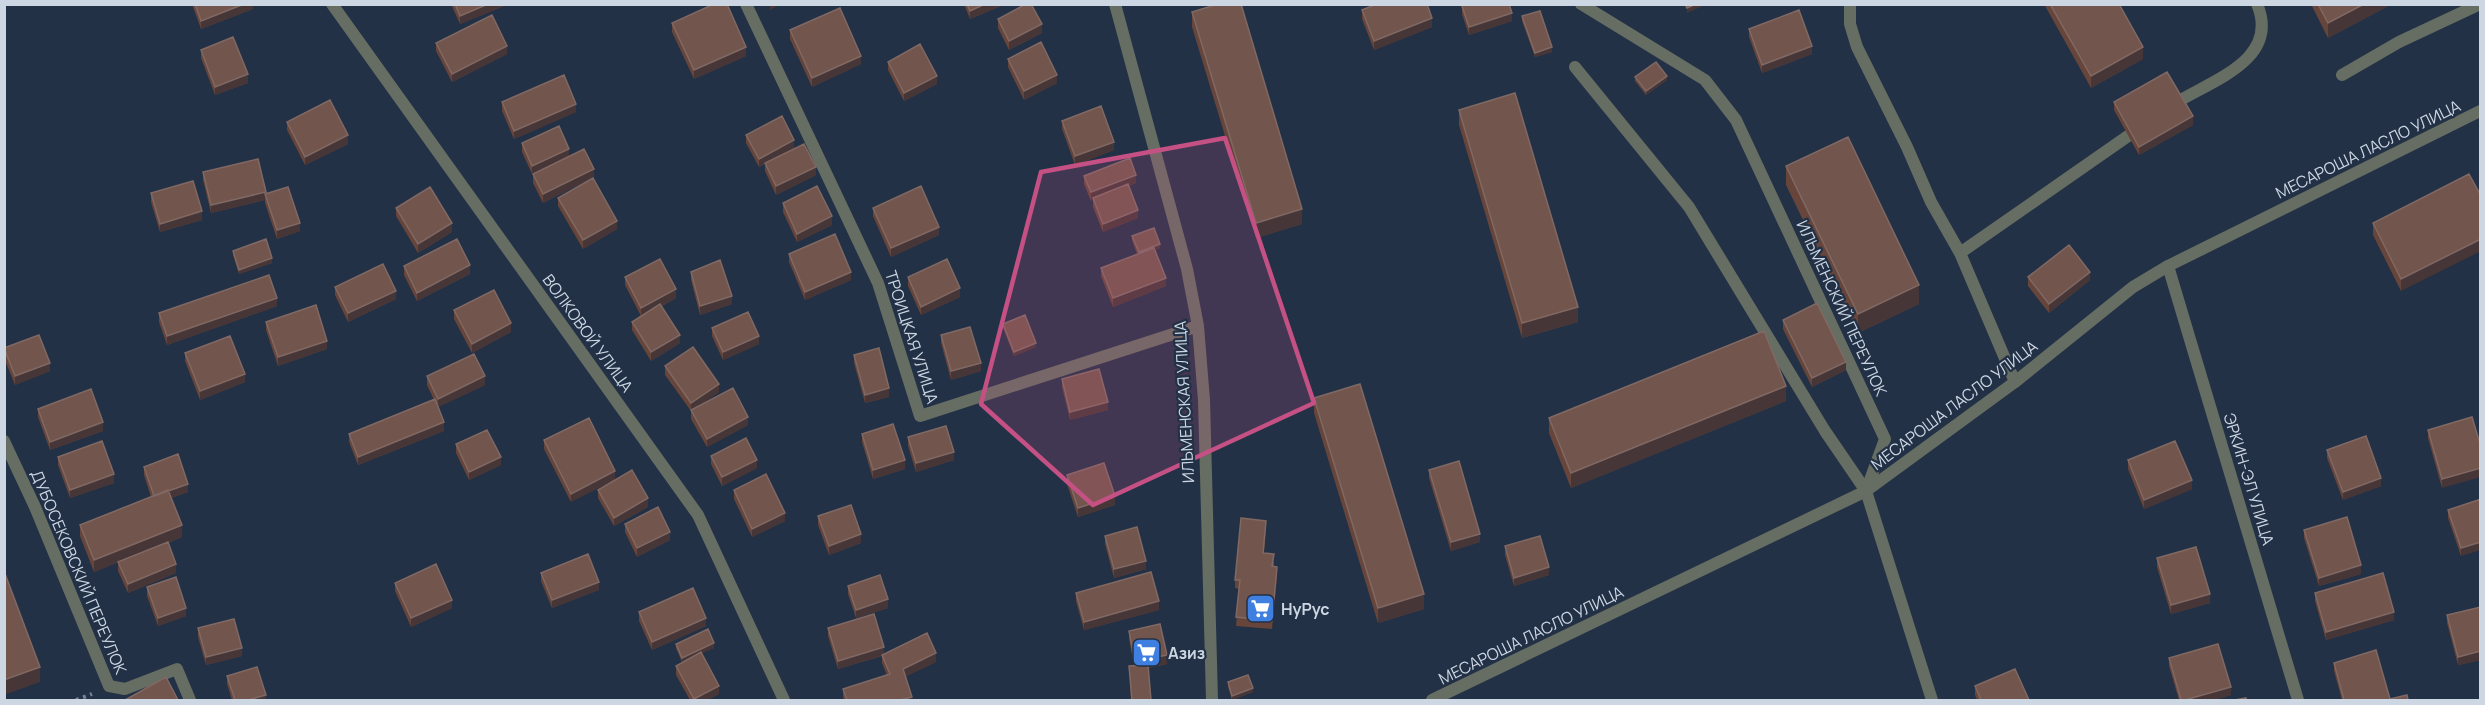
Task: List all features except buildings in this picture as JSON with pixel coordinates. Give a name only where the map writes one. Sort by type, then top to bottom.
[{"type":"street","name":"ВОЛКОВОЙ УЛИЦА","points":[[332,4],[698,515],[784,700]]},
{"type":"street","name":"ТРОИЦКАЯ УЛИЦА","points":[[747,4],[878,283],[920,416],[1198,326]]},
{"type":"street","name":"ИЛЬМЕНСКАЯ УЛИЦА","points":[[1115,4],[1187,269],[1198,326],[1203,400],[1212,700]]},
{"type":"street","name":"ИЛЬМЕНСКИЙ ПЕРЕУЛОК","points":[[1581,4],[1705,80],[1736,120],[1885,439],[1866,491]]},
{"type":"street","points":[[1850,4],[1850,24],[1857,47],[1907,147],[1931,202],[1960,253],[2015,382]]},
{"type":"street","points":[[2179,101],[2247,61],[2260,42],[2264,20],[2257,4]]},
{"type":"street","points":[[2342,75],[2399,42],[2480,4]]},
{"type":"street","points":[[1575,67],[1689,207],[1825,431],[1866,491],[1932,700]]},
{"type":"street","name":"МЕСАРОША ЛАСЛО УЛИЦА","points":[[1432,700],[1866,491],[2015,382],[2133,287],[2168,266],[2481,111]]},
{"type":"street","points":[[1960,253],[2128,136]]},
{"type":"street","name":"ЭРКИН-ЭЛ УЛИЦА","points":[[2168,266],[2298,700]]},
{"type":"street","name":"ДУБОСЕКОВСКИЙ ПЕРЕУЛОК","points":[[4,441],[35,507],[109,686],[125,689],[177,669],[190,700]]},
{"type":"highlighted area","points":[[1225,138],[1314,403],[1093,505],[981,404],[1041,172]]},
{"type":"place","name":"НуРус","points":[[1260,609]]},
{"type":"place","name":"Азиз","points":[[1147,653]]}]
